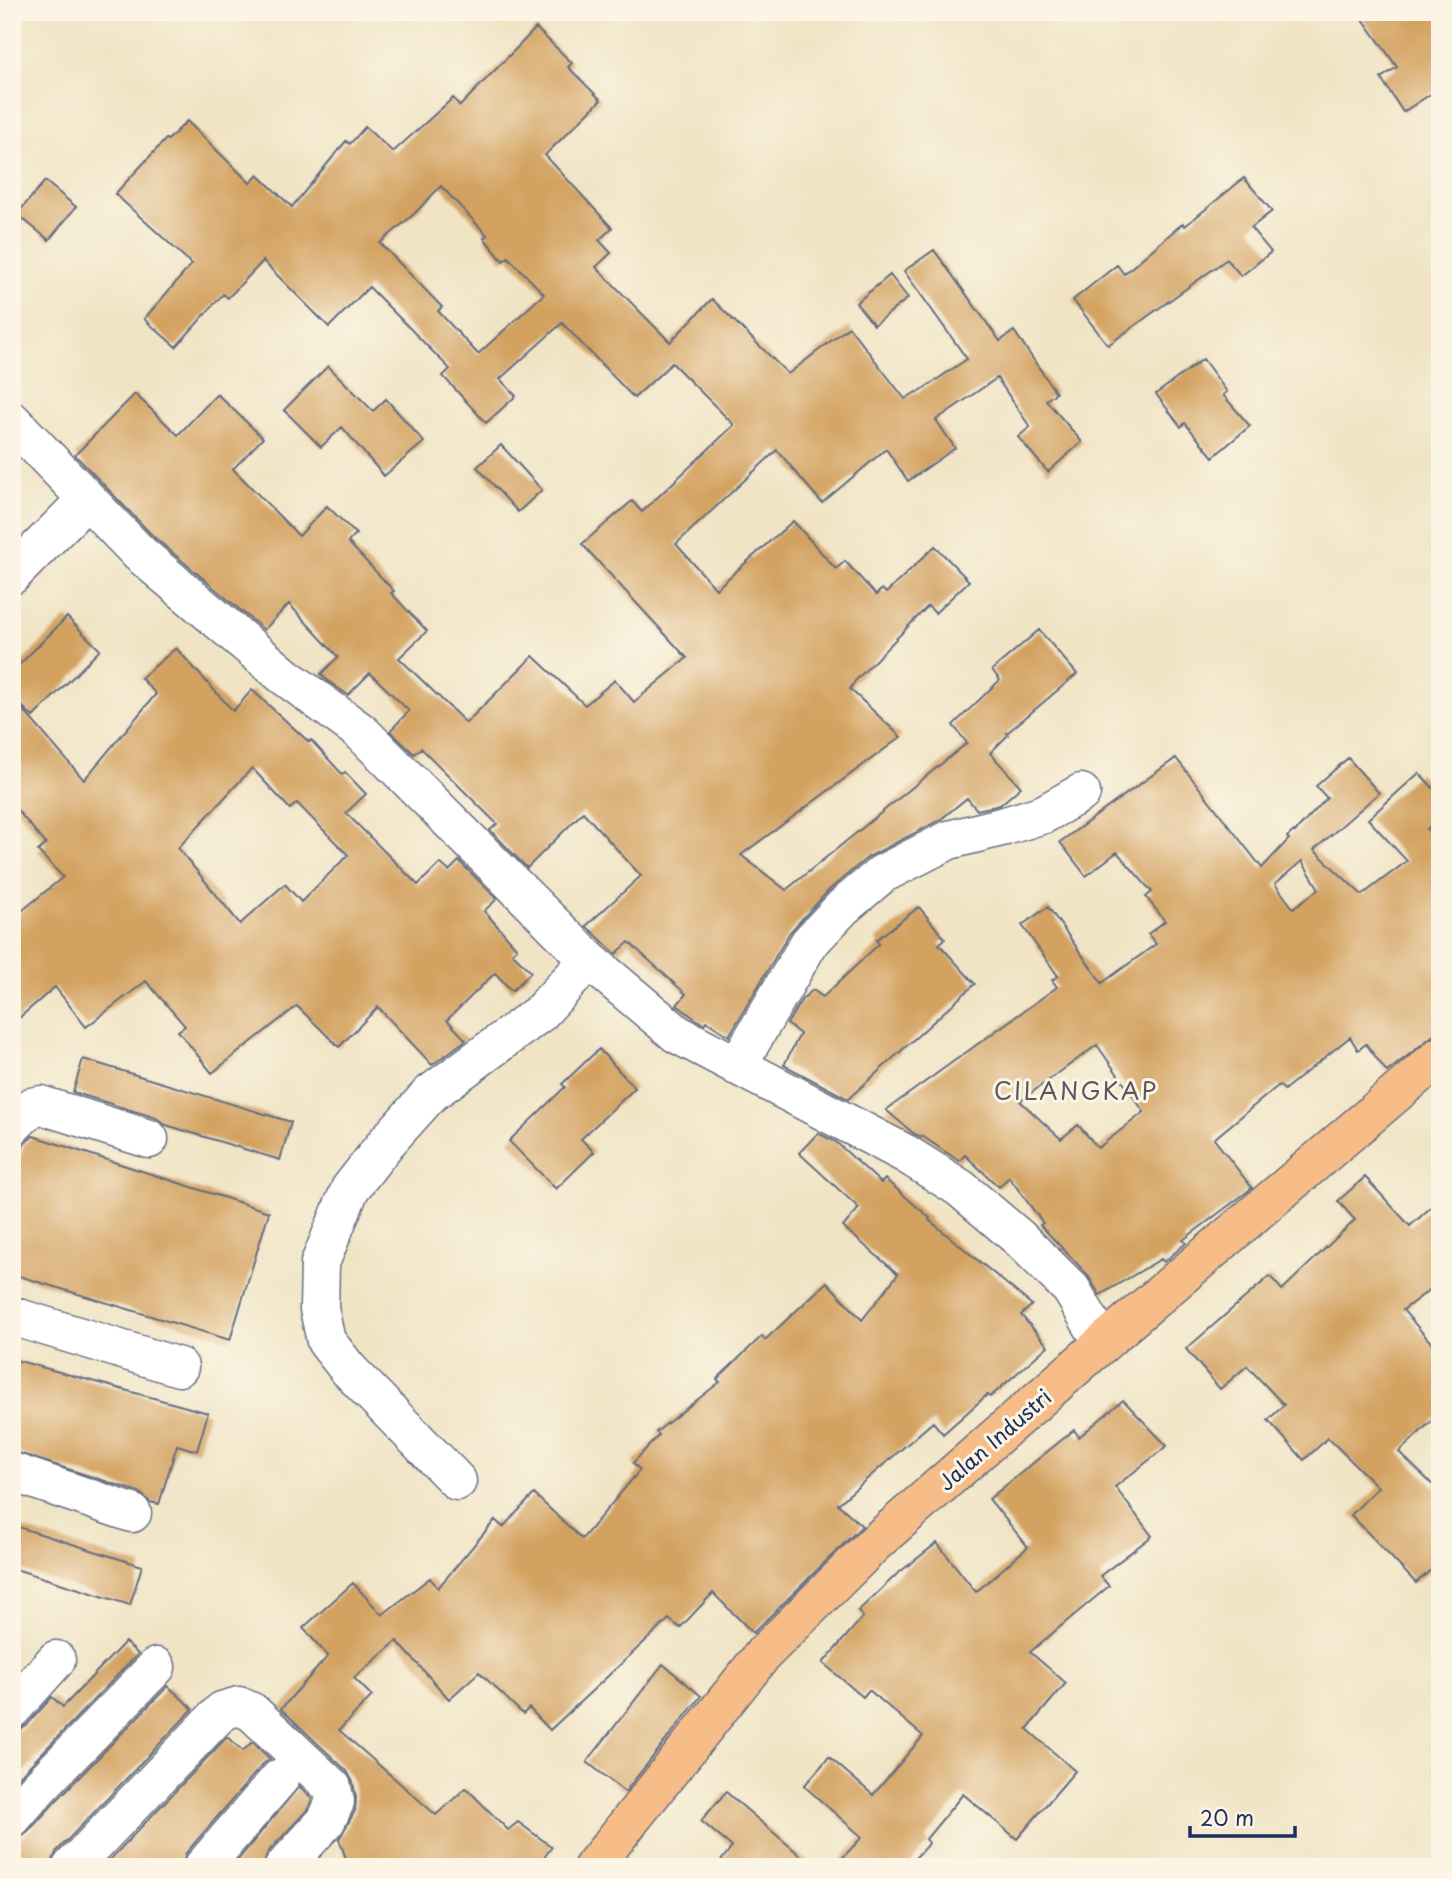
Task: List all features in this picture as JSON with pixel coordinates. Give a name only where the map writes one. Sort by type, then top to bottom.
[{"type":"main road","name":"Jalan Industri","points":[[593,1867],[764,1653],[876,1542],[1103,1343],[1440,1055]]},
{"type":"street","points":[[12,421],[139,553],[284,675],[361,732],[589,960],[677,1034],[906,1154],[960,1188],[1019,1238],[1071,1289],[1103,1343]]},
{"type":"street","points":[[12,575],[86,500]]},
{"type":"street","points":[[737,1066],[809,943],[843,907],[882,874],[948,840],[1005,827],[1044,814],[1081,793]]},
{"type":"street","points":[[457,1481],[348,1368],[326,1341],[318,1310],[320,1263],[350,1189],[394,1133],[430,1094],[540,1013],[589,960]]},
{"type":"street","points":[[12,1126],[31,1107],[41,1105],[149,1139]]},
{"type":"street","points":[[12,1316],[179,1367]]},
{"type":"street","points":[[12,1472],[132,1513]]},
{"type":"street","points":[[12,1709],[56,1660]]},
{"type":"street","points":[[12,1818],[156,1667]]},
{"type":"street","points":[[72,1867],[222,1710],[239,1706],[252,1712],[332,1787],[335,1802],[326,1821],[284,1867]]},
{"type":"street","points":[[203,1867],[280,1778]]},
{"type":"building","points":[[1358,12],[1440,12],[1440,88],[1403,112],[1381,78],[1397,67]]},
{"type":"building","points":[[536,28],[572,63],[568,67],[601,100],[545,155],[612,228],[599,240],[611,253],[596,267],[670,342],[712,299],[788,374],[849,327],[905,399],[967,359],[904,271],[934,250],[1000,341],[1014,331],[1056,393],[1046,400],[1082,442],[1048,472],[1018,437],[1030,427],[997,378],[936,420],[955,448],[908,481],[886,449],[822,503],[777,450],[676,544],[716,589],[793,521],[836,569],[845,561],[876,595],[882,589],[886,593],[935,546],[969,581],[935,613],[928,606],[850,689],[901,737],[741,855],[786,890],[967,743],[953,725],[1000,680],[992,670],[1039,630],[1077,674],[1007,733],[990,753],[1021,787],[1000,805],[977,810],[967,798],[940,820],[868,857],[829,890],[790,932],[729,1036],[706,1021],[704,1024],[677,1005],[686,994],[629,942],[616,954],[586,926],[641,876],[583,812],[527,868],[490,830],[497,824],[421,748],[414,754],[390,731],[409,711],[370,673],[348,695],[328,681],[321,674],[338,657],[289,604],[264,630],[154,537],[75,455],[135,394],[178,435],[217,394],[263,438],[233,469],[299,536],[327,506],[356,534],[348,542],[427,631],[399,658],[466,723],[533,656],[585,705],[615,680],[634,702],[687,658],[582,544],[632,501],[642,512],[734,425],[672,363],[634,398],[562,323],[500,379],[516,396],[486,423],[443,376],[450,369],[369,287],[329,327],[263,261],[228,298],[223,294],[176,347],[144,319],[192,264],[115,194],[166,139],[187,121],[250,183],[258,175],[292,207],[346,141],[350,144],[365,127],[393,152],[453,98],[460,106]],"holes":[[[441,186],[487,235],[484,238],[503,261],[508,257],[544,294],[478,354],[438,311],[442,307],[380,243]]]},
{"type":"building","points":[[1244,178],[1272,211],[1251,228],[1271,252],[1241,276],[1227,259],[1108,345],[1073,300],[1117,265],[1124,274],[1183,223],[1185,226]]},
{"type":"building","points":[[45,181],[76,207],[49,240],[17,214]]},
{"type":"building","points":[[890,275],[908,298],[874,325],[856,303]]},
{"type":"building","points":[[1203,359],[1227,392],[1223,395],[1250,426],[1213,457],[1185,423],[1181,427],[1156,394]]},
{"type":"building","points":[[328,366],[373,411],[386,399],[424,442],[384,476],[342,427],[321,447],[284,410]]},
{"type":"building","points":[[501,445],[542,490],[518,512],[477,467]]},
{"type":"building","points":[[67,617],[100,650],[33,717],[12,696],[12,672]]},
{"type":"building","points":[[176,648],[233,711],[252,690],[309,742],[311,740],[342,774],[345,772],[366,794],[346,813],[418,885],[440,863],[449,871],[459,861],[497,899],[484,911],[517,948],[512,953],[531,972],[512,991],[495,973],[447,1020],[466,1040],[432,1065],[378,1007],[339,1047],[297,1006],[212,1073],[178,1031],[185,1026],[146,981],[86,1027],[55,987],[12,1024],[12,919],[63,877],[38,851],[46,844],[12,804],[12,697],[84,780],[156,694],[141,678]],"holes":[[[252,768],[290,809],[297,803],[348,855],[301,902],[285,884],[240,924],[178,848]]]},
{"type":"building","points":[[1176,758],[1262,868],[1289,839],[1287,837],[1327,798],[1316,786],[1348,758],[1379,793],[1314,850],[1362,895],[1407,861],[1368,819],[1419,773],[1440,795],[1440,817],[1427,829],[1440,845],[1440,1030],[1387,1072],[1366,1044],[1358,1050],[1350,1037],[1284,1090],[1279,1085],[1214,1139],[1252,1188],[1183,1240],[1186,1243],[1164,1262],[1161,1259],[1100,1295],[1087,1274],[1040,1225],[1043,1223],[1009,1177],[999,1187],[965,1155],[959,1161],[922,1136],[913,1133],[886,1110],[1057,987],[1052,980],[1058,976],[1022,925],[1048,907],[1102,983],[1156,944],[1148,934],[1165,921],[1146,897],[1152,892],[1117,852],[1086,876],[1060,842]],"holes":[[[1302,861],[1319,889],[1293,908],[1275,884]],[[1097,1045],[1144,1112],[1098,1148],[1078,1125],[1061,1139],[1020,1101]]]},
{"type":"building","points":[[919,907],[945,939],[939,944],[975,984],[848,1099],[784,1065],[800,1034],[787,1024],[802,999],[813,990],[823,997],[879,944],[876,940]]},
{"type":"building","points":[[599,1049],[635,1088],[581,1139],[594,1152],[556,1189],[509,1141],[565,1087],[562,1084]]},
{"type":"building","points":[[83,1059],[291,1122],[280,1160],[166,1125],[156,1118],[73,1092]]},
{"type":"building","points":[[818,1133],[836,1142],[881,1183],[885,1179],[930,1218],[929,1220],[1032,1305],[1021,1315],[1048,1346],[943,1434],[933,1422],[838,1504],[862,1526],[753,1633],[713,1593],[680,1628],[669,1619],[550,1730],[529,1708],[523,1714],[479,1672],[449,1699],[397,1641],[354,1678],[372,1696],[339,1730],[436,1815],[466,1788],[508,1830],[518,1822],[552,1847],[537,1867],[349,1867],[339,1839],[355,1811],[353,1782],[347,1771],[281,1709],[328,1656],[303,1628],[353,1583],[382,1615],[430,1578],[438,1588],[495,1520],[503,1527],[534,1494],[582,1539],[640,1470],[633,1463],[659,1435],[656,1432],[720,1382],[717,1379],[762,1336],[765,1340],[827,1282],[862,1320],[898,1274],[843,1227],[859,1208],[799,1153]]},
{"type":"building","points":[[33,1136],[269,1212],[230,1340],[12,1274],[12,1180],[24,1144]]},
{"type":"building","points":[[1365,1177],[1410,1226],[1440,1199],[1440,1282],[1403,1310],[1440,1353],[1440,1413],[1399,1452],[1440,1492],[1440,1562],[1416,1583],[1351,1515],[1378,1487],[1328,1438],[1304,1460],[1268,1420],[1284,1405],[1247,1366],[1220,1389],[1186,1349],[1270,1276],[1282,1290],[1355,1220],[1338,1201]]},
{"type":"building","points":[[12,1359],[208,1413],[197,1451],[177,1445],[159,1504],[150,1502],[139,1492],[12,1451]]},
{"type":"building","points":[[1123,1400],[1167,1446],[1115,1487],[1152,1536],[1100,1576],[1109,1586],[1030,1652],[1066,1683],[1027,1729],[1075,1771],[1017,1839],[963,1794],[926,1839],[929,1843],[907,1867],[834,1867],[862,1837],[804,1786],[829,1757],[873,1795],[923,1736],[869,1690],[863,1697],[823,1663],[863,1617],[858,1611],[896,1575],[937,1543],[976,1592],[1028,1547],[989,1499],[1074,1430],[1079,1437]]},
{"type":"building","points":[[12,1525],[142,1566],[130,1605],[12,1568]]},
{"type":"building","points":[[125,1642],[138,1654],[12,1784],[12,1730],[19,1730],[28,1724],[52,1697],[63,1707]]},
{"type":"building","points":[[663,1664],[701,1696],[625,1792],[587,1762]]},
{"type":"building","points":[[168,1686],[193,1709],[56,1852],[51,1867],[12,1867],[12,1839],[20,1838],[28,1832]]},
{"type":"building","points":[[227,1737],[243,1751],[252,1742],[270,1759],[186,1853],[182,1867],[103,1867]]},
{"type":"building","points":[[299,1786],[312,1799],[308,1809],[268,1852],[263,1867],[232,1867]]},
{"type":"building","points":[[726,1792],[814,1867],[716,1867],[732,1847],[701,1821]]},
{"type":"district","name":"CILANGKAP","points":[[1076,1090]]}]
